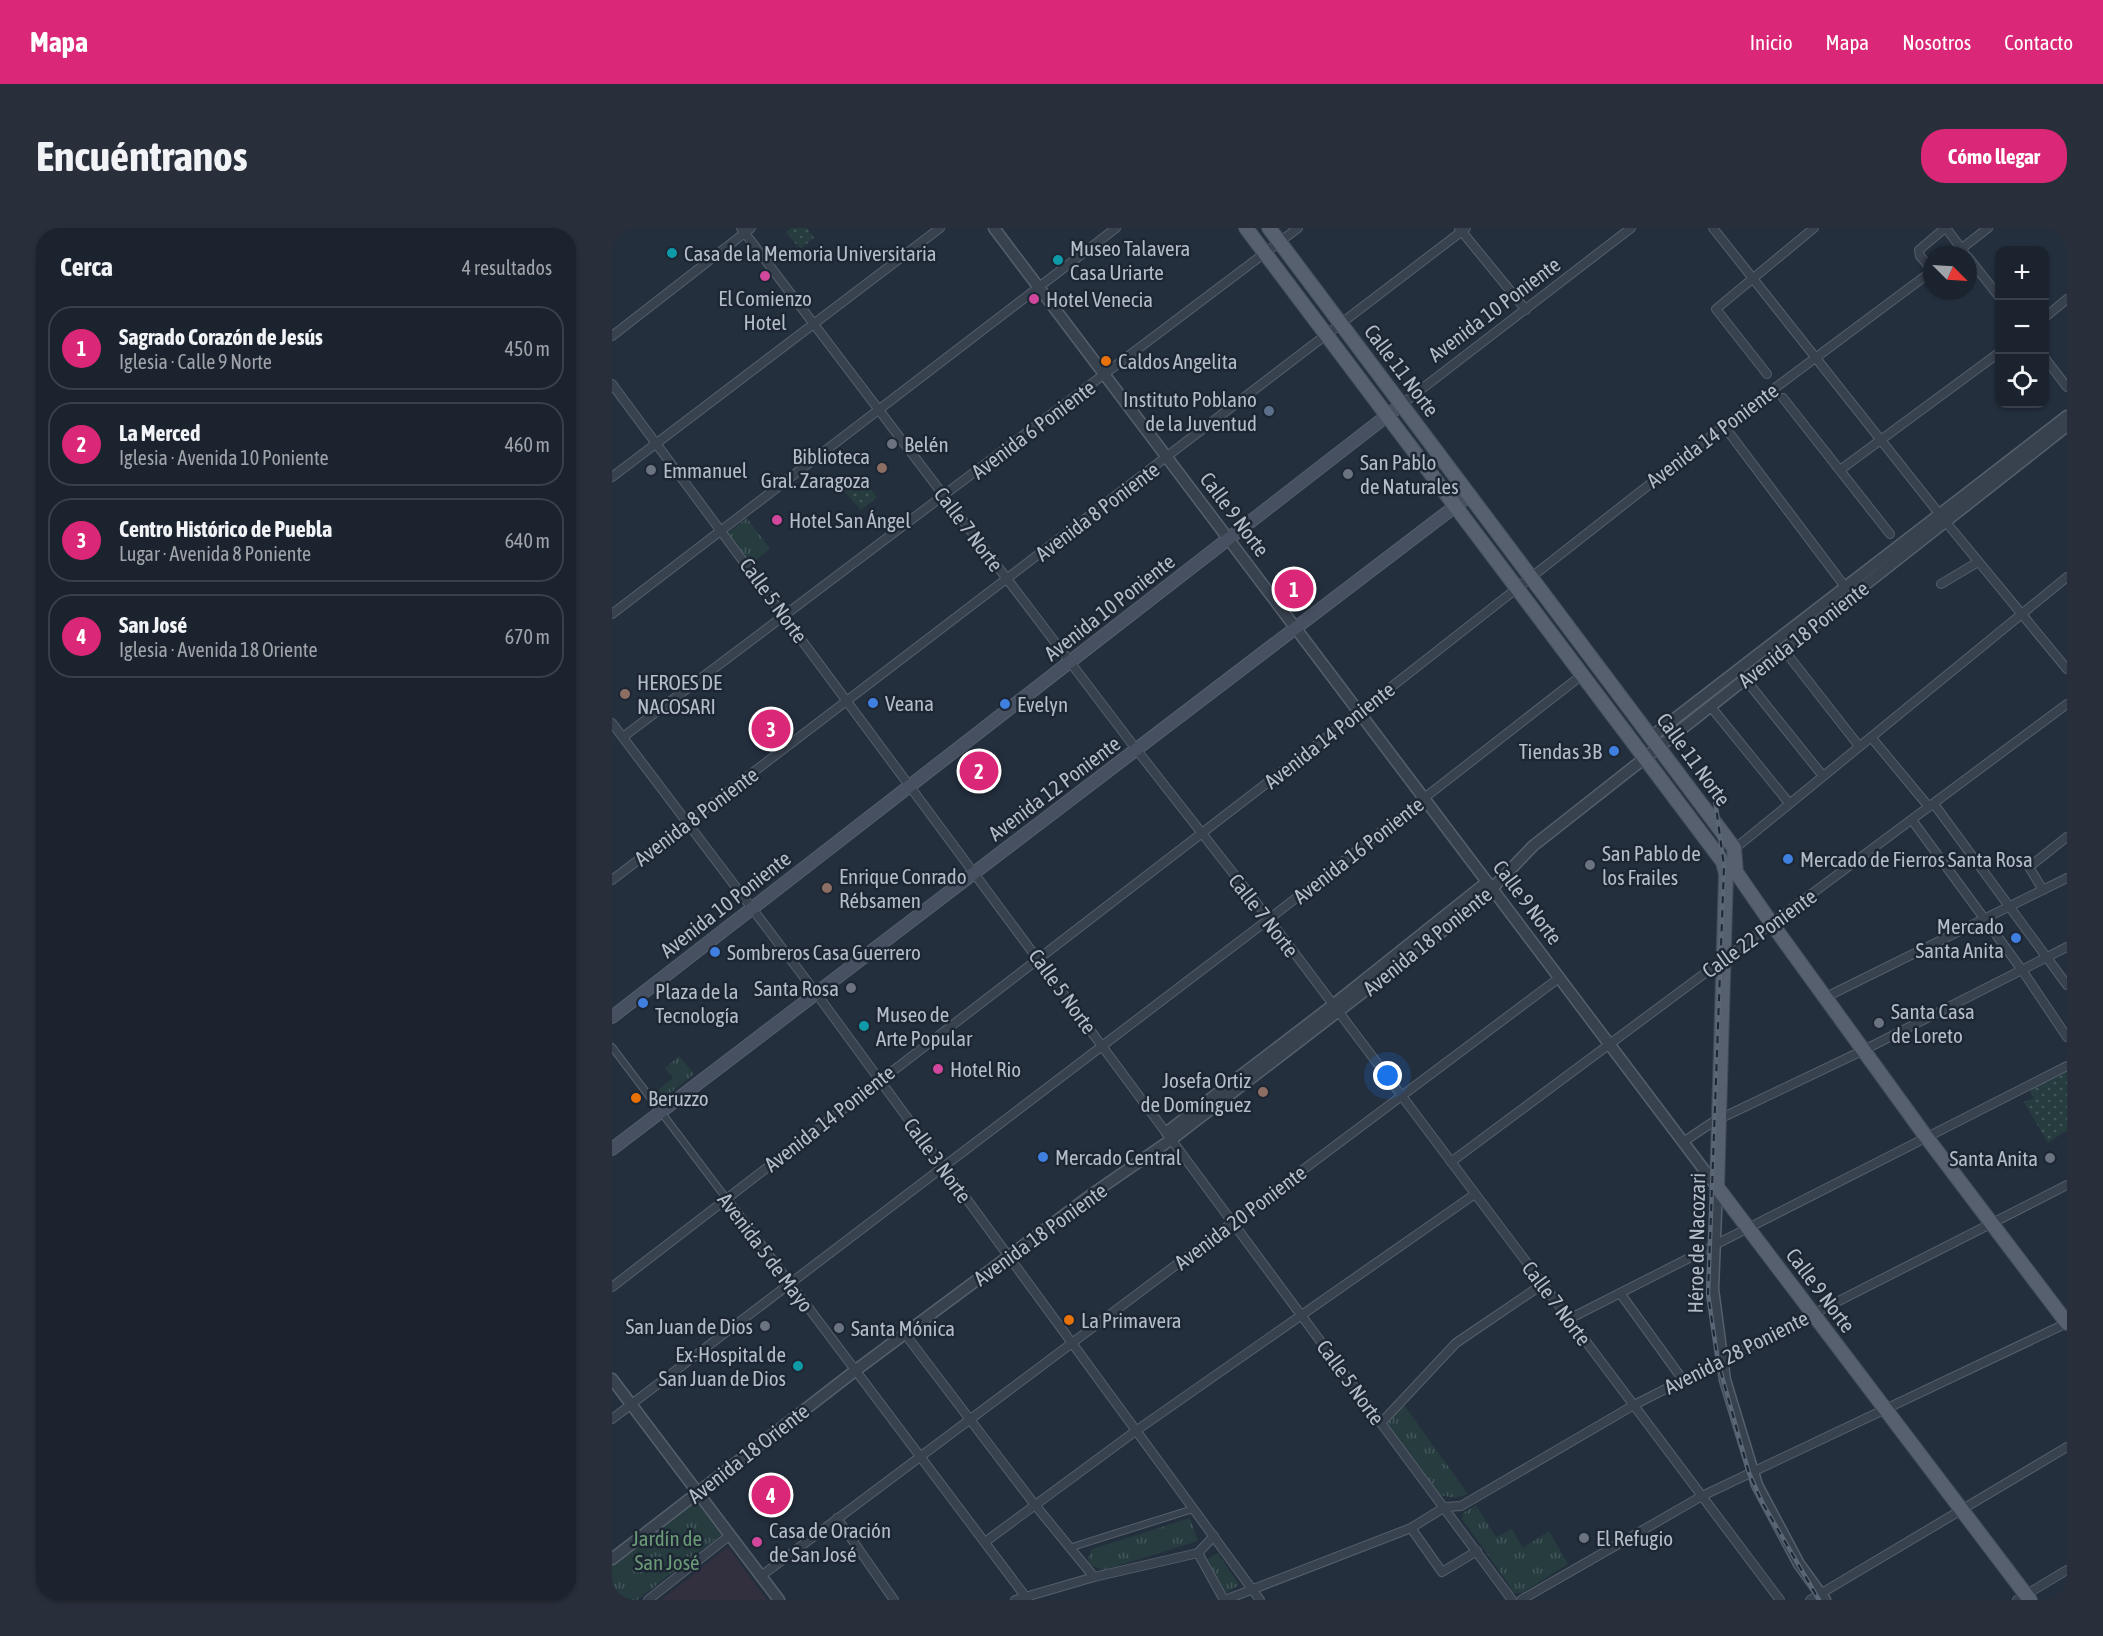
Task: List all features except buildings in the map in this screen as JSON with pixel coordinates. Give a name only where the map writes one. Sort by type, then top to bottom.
[{"type":"main road","name":"Calle 11 Norte","points":[[1246,228],[1723,861]]},
{"type":"main road","name":"Calle 11 Norte","points":[[1269,228],[1734,848],[1736,872],[1772,924],[1927,1138],[2067,1323]]},
{"type":"main road","name":"Avenida 10 Poniente","points":[[612,1017],[1402,404]]},
{"type":"main road","name":"Avenida 12 Poniente","points":[[612,1149],[1470,495]]},
{"type":"main road","name":"Héroe de Nacozari","points":[[1717,1187],[1726,874],[1723,861]]},
{"type":"main road","name":"Calle 9 Norte","points":[[1717,1187],[1962,1509],[2024,1598]]},
{"type":"street","points":[[612,477],[940,228]]},
{"type":"street","name":"Calle 9 Norte","points":[[994,228],[1717,1187]]},
{"type":"street","points":[[612,614],[1116,228]]},
{"type":"street","name":"Avenida 6 Poniente","points":[[623,737],[1298,228]]},
{"type":"street","name":"Avenida 10 Poniente","points":[[1402,404],[1630,228]]},
{"type":"street","points":[[1713,228],[1978,562],[2067,669]]},
{"type":"street","points":[[1767,374],[1716,309],[1753,276],[1814,228]]},
{"type":"street","points":[[1924,246],[1946,228],[1959,246]]},
{"type":"street","points":[[1972,246],[1988,228]]},
{"type":"street","points":[[1462,229],[1526,309]]},
{"type":"street","name":"Avenida 8 Poniente","points":[[612,880],[1327,336],[1462,229]]},
{"type":"street","points":[[612,336],[745,230]]},
{"type":"street","name":"Calle 7 Norte","points":[[745,230],[813,324],[1136,750],[1269,919],[1780,1600]]},
{"type":"street","points":[[1977,269],[1995,292]]},
{"type":"street","name":"Avenida 14 Poniente","points":[[612,1287],[879,1079],[1358,713],[1724,426],[1923,277]]},
{"type":"street","points":[[2049,314],[2067,300]]},
{"type":"street","points":[[1840,470],[1997,354]]},
{"type":"street","points":[[2049,364],[2067,387]]},
{"type":"street","name":"Calle 5 Norte","points":[[612,384],[1103,1046],[1230,1223],[1303,1317],[1512,1600]]},
{"type":"street","points":[[1783,398],[1890,534]]},
{"type":"street","name":"Avenida 18 Poniente","points":[[1656,742],[1711,707],[1784,650],[1942,517],[2067,416]]},
{"type":"street","points":[[1724,426],[1846,588]]},
{"type":"street","name":"Avenida 18 Poniente","points":[[856,1370],[1336,1009],[1462,909],[1533,846],[1645,759],[1656,742],[1846,588],[2067,426]]},
{"type":"street","points":[[1941,584],[1978,562]]},
{"type":"street","points":[[1723,861],[1734,848],[2067,577]]},
{"type":"street","points":[[1784,650],[1859,746]]},
{"type":"street","name":"Avenida 16 Poniente","points":[[612,1419],[1269,919],[1582,675]]},
{"type":"street","points":[[1746,680],[1823,776]]},
{"type":"street","name":"Calle 22 Poniente","points":[[1451,1162],[2067,704]]},
{"type":"street","points":[[1711,707],[1789,803]]},
{"type":"street","name":"Calle 3 Norte","points":[[612,723],[816,993],[1260,1600]]},
{"type":"street","points":[[1871,737],[1932,806],[2010,906],[2067,985]]},
{"type":"street","points":[[1912,820],[2022,970],[2067,1037]]},
{"type":"street","points":[[2043,890],[2029,867],[2067,837]]},
{"type":"street","points":[[1826,998],[2067,878]]},
{"type":"street","points":[[1683,1142],[1719,1120],[1864,1050],[2067,947]]},
{"type":"street","name":"Avenida 20 Poniente","points":[[761,1576],[1559,978]]},
{"type":"street","name":"Avenida 5 de Mayo","points":[[612,1047],[1027,1598]]},
{"type":"street","points":[[1569,1319],[2067,1066]]},
{"type":"street","name":"Avenida 28 Poniente","points":[[1225,1600],[1411,1527],[1445,1508],[1461,1506],[1634,1405],[2067,1185]]},
{"type":"street","name":"Héroe de Nacozari","points":[[1717,1187],[1713,1289],[1721,1360],[1752,1472],[1818,1598]]},
{"type":"street","points":[[986,1542],[1137,1430],[1303,1317],[1475,1194]]},
{"type":"street","points":[[1381,1423],[1456,1343],[1543,1284]]},
{"type":"street","points":[[1620,1293],[1683,1380]]},
{"type":"street","points":[[1521,1600],[1702,1496],[2067,1323]]},
{"type":"street","points":[[905,1334],[1035,1505],[1094,1577]]},
{"type":"street","name":"Avenida 18 Oriente","points":[[612,1559],[856,1370]]},
{"type":"street","points":[[612,1379],[779,1600]]},
{"type":"street","points":[[1818,1598],[2067,1447]]},
{"type":"street","points":[[1070,1548],[1193,1509]]},
{"type":"street","points":[[837,1518],[894,1600]]},
{"type":"street","points":[[1411,1527],[1442,1572],[1477,1551]]},
{"type":"street","points":[[648,1600],[730,1535]]},
{"type":"street","points":[[1015,1600],[1094,1577],[1198,1553],[1214,1536]]},
{"type":"street","points":[[1198,1553],[1225,1600]]},
{"type":"street","points":[[2024,1598],[2067,1570]]},
{"type":"shaded area","points":[[728,1547],[767,1600],[661,1600]]},
{"type":"green space","points":[[791,228],[807,228],[814,238],[800,249],[786,232]]},
{"type":"green space","points":[[859,474],[877,497],[861,510],[841,488]]},
{"type":"green space","points":[[747,518],[770,549],[750,565],[726,534]]},
{"type":"green space","points":[[679,1056],[694,1074],[660,1101],[654,1093],[673,1078],[665,1068]]},
{"type":"green space","points":[[2067,1066],[2067,1130],[2048,1143],[2024,1102],[2034,1098],[2027,1087]]},
{"type":"green space","points":[[1404,1405],[1468,1494],[1455,1498],[1440,1495],[1390,1431],[1387,1421]]},
{"type":"green space","name":"Jardín de San José","points":[[696,1501],[722,1534],[637,1600],[612,1600],[612,1566]]},
{"type":"green space","points":[[1476,1505],[1496,1537],[1512,1529],[1523,1548],[1549,1531],[1568,1564],[1522,1593],[1512,1593],[1507,1582],[1462,1519],[1463,1513]]},
{"type":"green space","points":[[1190,1518],[1198,1541],[1104,1570],[1089,1565],[1088,1557],[1092,1549]]},
{"type":"green space","points":[[1218,1553],[1239,1585],[1226,1593],[1206,1560]]},
{"type":"railway","points":[[1713,785],[1724,866],[1708,1294],[1718,1362],[1749,1473],[1763,1504],[1819,1600]]},
{"type":"place","name":"Casa de la Memoria Universitaria","points":[[672,253]]},
{"type":"place","name":"Museo Talavera Casa Uriarte","points":[[1058,260]]},
{"type":"place","name":"El Comienzo Hotel","points":[[765,276]]},
{"type":"place","name":"Hotel Venecia","points":[[1034,299]]},
{"type":"place","name":"Caldos Angelita","points":[[1106,361]]},
{"type":"place","name":"Instituto Poblano de la Juventud","points":[[1269,411]]},
{"type":"place","name":"Belén","points":[[892,444]]},
{"type":"place","name":"Biblioteca Gral. Zaragoza","points":[[882,468]]},
{"type":"place","name":"Emmanuel","points":[[651,470]]},
{"type":"place","name":"San Pablo de Naturales","points":[[1348,474]]},
{"type":"place","name":"Hotel San Ángel","points":[[777,520]]},
{"type":"place","name":"Sagrado Corazón de Jesús","points":[[1294,589]]},
{"type":"place","name":"HEROES DE NACOSARI","points":[[625,694]]},
{"type":"place","name":"Veana","points":[[873,703]]},
{"type":"place","name":"Evelyn","points":[[1005,704]]},
{"type":"place","name":"Centro Histórico de Puebla","points":[[771,729]]},
{"type":"place","name":"Tiendas 3B","points":[[1614,751]]},
{"type":"place","name":"La Merced","points":[[979,771]]},
{"type":"place","name":"Mercado de Fierros Santa Rosa","points":[[1788,859]]},
{"type":"place","name":"San Pablo de los Frailes","points":[[1590,865]]},
{"type":"place","name":"Enrique Conrado Rébsamen","points":[[827,888]]},
{"type":"place","name":"Mercado Santa Anita","points":[[2016,938]]},
{"type":"place","name":"Sombreros Casa Guerrero","points":[[715,952]]},
{"type":"place","name":"Santa Rosa","points":[[851,988]]},
{"type":"place","name":"Plaza de la Tecnología","points":[[643,1003]]},
{"type":"place","name":"Santa Casa de Loreto","points":[[1879,1023]]},
{"type":"place","name":"Museo de Arte Popular","points":[[864,1026]]},
{"type":"place","name":"Hotel Rio","points":[[938,1069]]},
{"type":"place","name":"Josefa Ortiz de Domínguez","points":[[1263,1092]]},
{"type":"place","name":"Beruzzo","points":[[636,1098]]},
{"type":"place","name":"Mercado Central","points":[[1043,1157]]},
{"type":"place","name":"Santa Anita","points":[[2050,1158]]},
{"type":"place","name":"La Primavera","points":[[1069,1320]]},
{"type":"place","name":"San Juan de Dios","points":[[765,1326]]},
{"type":"place","name":"Santa Mónica","points":[[839,1328]]},
{"type":"place","name":"Ex-Hospital de San Juan de Dios","points":[[798,1366]]},
{"type":"place","name":"San José","points":[[771,1495]]},
{"type":"place","name":"El Refugio","points":[[1584,1538]]},
{"type":"place","name":"Casa de Oración de San José","points":[[757,1542]]}]
